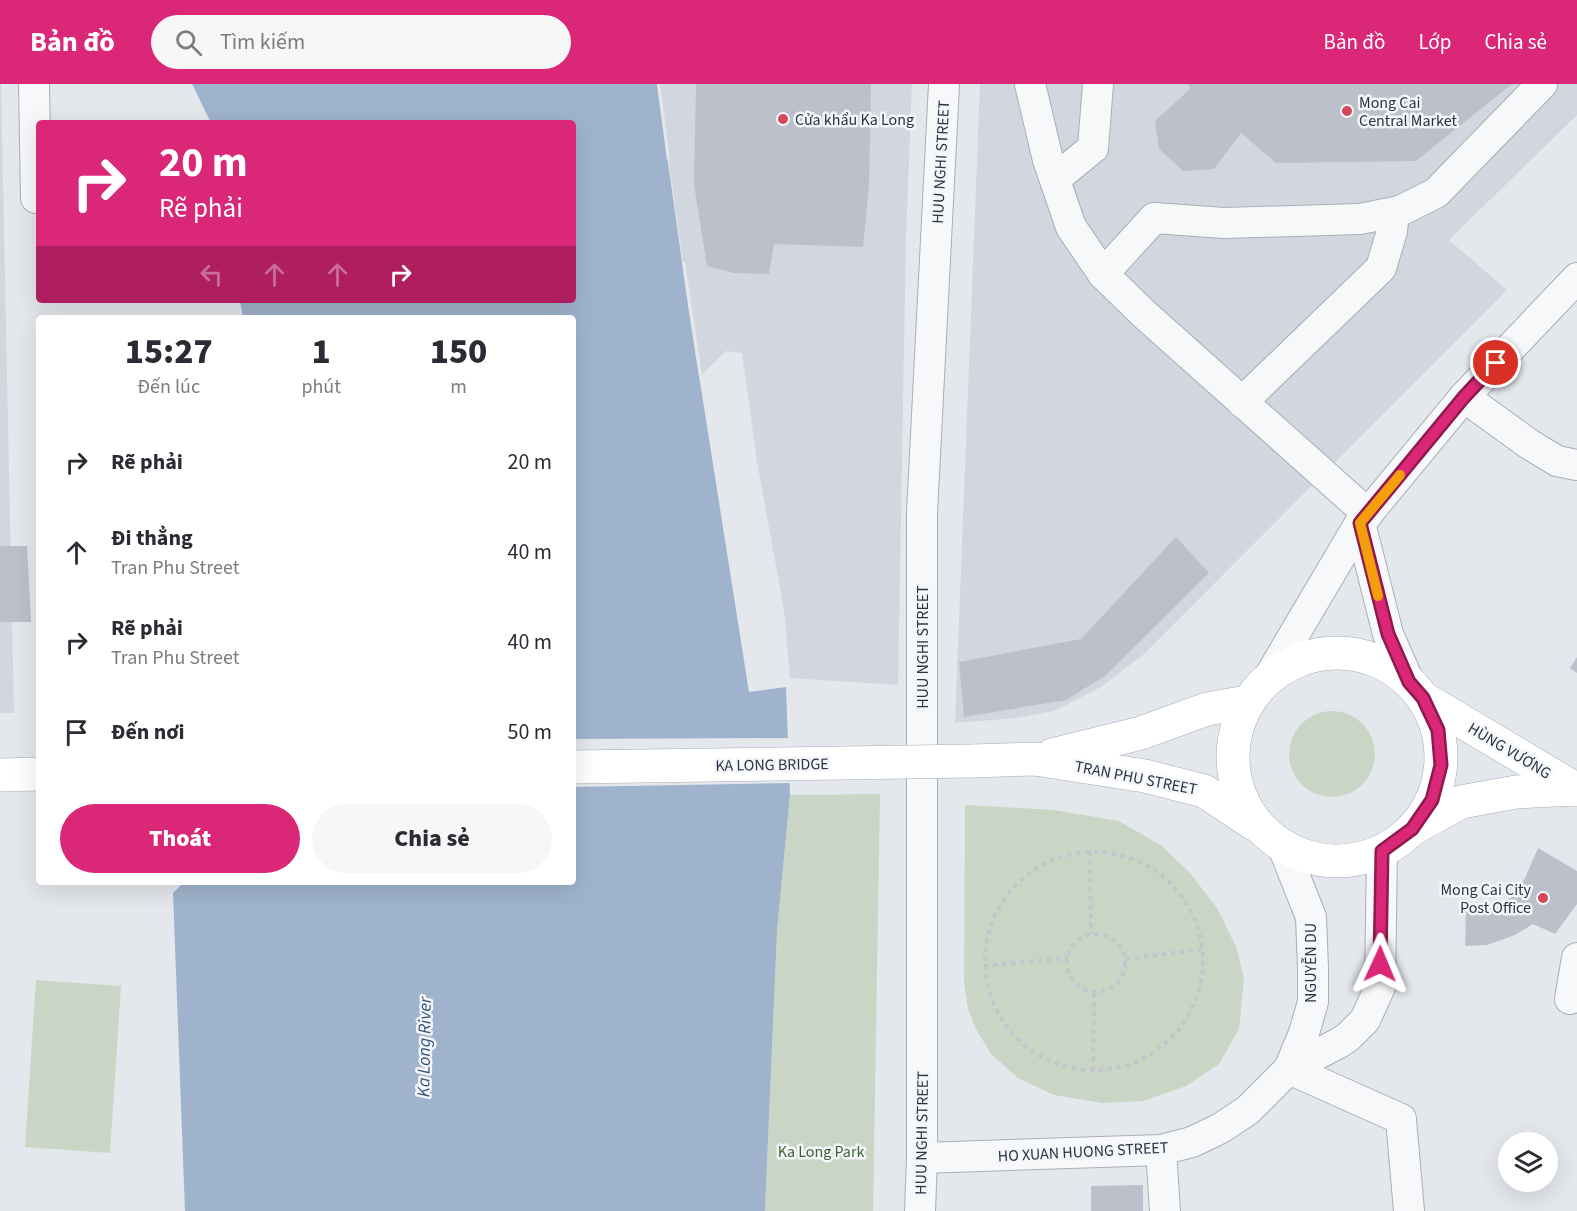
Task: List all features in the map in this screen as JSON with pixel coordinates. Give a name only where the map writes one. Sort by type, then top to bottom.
[{"type":"main road","points":[[1325,653],[1355,654],[1384,664],[1416,690],[1438,730],[1441,765],[1432,800],[1412,829],[1382,851],[1349,860],[1315,858],[1272,838],[1241,801],[1232,767],[1234,733],[1247,702],[1269,677],[1295,661],[1325,653]]},
{"type":"main road","name":"HÙNG VƯƠNG","points":[[1416,690],[1576,790]]},
{"type":"main road","name":"TRAN PHU STREET","points":[[1035,759],[1141,733],[1207,709],[1247,702]]},
{"type":"main road","name":"TRAN PHU STREET","points":[[972,761],[1035,759],[1145,776],[1204,791],[1272,838]]},
{"type":"main road","name":"KA LONG BRIDGE","points":[[576,767],[972,761]]},
{"type":"main road","points":[[0,775],[36,774]]},
{"type":"main road","name":"HÙNG VƯƠNG","points":[[1412,829],[1461,802],[1516,792],[1576,790]]},
{"type":"street","points":[[33,84],[36,198]]},
{"type":"street","name":"HUU NGHI STREET","points":[[920,1211],[922,1158],[922,513],[946,84]]},
{"type":"street","points":[[1030,84],[1048,160],[1071,226],[1103,274],[1242,402],[1364,519],[1388,634],[1416,690]]},
{"type":"street","points":[[1055,179],[1092,148],[1098,84]]},
{"type":"street","points":[[1103,274],[1154,218],[1224,223],[1360,219],[1400,212],[1436,193],[1542,84]]},
{"type":"street","points":[[1242,402],[1380,268],[1392,231],[1394,213]]},
{"type":"street","points":[[1269,677],[1364,519],[1464,397],[1577,278]]},
{"type":"street","points":[[1464,397],[1529,444],[1557,461],[1577,465]]},
{"type":"street","name":"NGUYỄN DU","points":[[1272,838],[1311,917],[1313,1002],[1304,1033],[1289,1069]]},
{"type":"street","points":[[1289,1069],[1348,1037],[1365,1020],[1380,987],[1382,851]]},
{"type":"street","points":[[1570,999],[1577,958]]},
{"type":"street","points":[[1289,1069],[1401,1119],[1409,1211]]},
{"type":"street","name":"HO XUAN HUONG STREET","points":[[922,1158],[1161,1150],[1192,1142],[1221,1128],[1248,1110],[1289,1069]]},
{"type":"street","points":[[1161,1150],[1165,1211]]},
{"type":"path","points":[[1090,851],[1091,934]]},
{"type":"path","points":[[1090,851],[1119,854],[1146,864],[1170,881],[1188,904],[1200,930],[1203,950],[1201,988],[1190,1015],[1172,1038],[1149,1056],[1122,1066],[1093,1070],[1065,1066],[1040,1056],[1018,1039],[1001,1018],[993,1002],[984,966],[987,937],[997,910],[1013,887],[1035,869],[1053,860],[1090,851]]},
{"type":"path","points":[[1100,933],[1118,942],[1126,959],[1126,968],[1117,984],[1108,990],[1094,992],[1080,988],[1073,981],[1068,972],[1068,958],[1068,952],[1082,937],[1100,933]]},
{"type":"path","points":[[1126,959],[1203,950]]},
{"type":"path","points":[[984,966],[1068,958]]},
{"type":"path","points":[[1093,1070],[1094,992]]},
{"type":"shaded area","points":[[1,84],[14,713],[0,713]]},
{"type":"shaded area","name":"Cửa khẩu Ka Long","points":[[658,84],[912,84],[906,235],[898,685],[790,678],[784,610],[757,462],[742,353],[726,351],[699,377]]},
{"type":"shaded area","points":[[980,84],[1577,84],[1577,115],[1449,240],[1507,290],[1144,654],[1101,687],[1054,711],[1016,718],[955,723]]},
{"type":"green space","points":[[1332,711],[1348,715],[1362,724],[1371,738],[1375,754],[1371,770],[1362,784],[1348,793],[1332,797],[1316,793],[1302,784],[1293,770],[1289,754],[1293,738],[1302,724],[1316,715]]},
{"type":"green space","name":"Ka Long Park","points":[[880,794],[873,1211],[765,1211],[777,931],[790,795]]},
{"type":"green space","points":[[965,805],[1054,810],[1119,821],[1162,846],[1190,873],[1217,908],[1237,949],[1244,979],[1239,1029],[1219,1064],[1186,1086],[1143,1101],[1102,1103],[1054,1095],[1018,1078],[991,1054],[976,1029],[968,1009],[964,982]]},
{"type":"green space","points":[[36,980],[121,986],[110,1153],[25,1147]]},
{"type":"water","name":"Ka Long River","points":[[192,84],[657,84],[689,312],[749,692],[786,687],[790,795],[777,931],[765,1211],[185,1211],[173,893],[181,885],[576,885],[576,315],[242,315],[240,303],[576,303],[576,120],[210,120]]},
{"type":"pier","points":[[657,84],[660,84],[670,159],[667,160]]},
{"type":"pier","points":[[682,262],[685,262],[702,374],[699,377]]},
{"type":"pier","points":[[791,738],[793,783],[576,787],[576,739]]},
{"type":"building","points":[[696,84],[871,84],[869,184],[863,247],[774,244],[769,274],[734,273],[707,266],[694,185]]},
{"type":"building","name":"Mong Cai Central Market","points":[[1187,84],[1512,84],[1416,161],[1276,163],[1241,133],[1214,169],[1183,171],[1159,149],[1155,121],[1191,88]]},
{"type":"building","points":[[1176,537],[1209,573],[1105,676],[1066,700],[964,717],[959,662],[1081,639]]},
{"type":"building","points":[[0,546],[27,546],[31,622],[0,622]]},
{"type":"building","points":[[1577,657],[1577,673],[1570,668]]},
{"type":"building","name":"Mong Cai City Post Office","points":[[1538,848],[1577,871],[1577,904],[1555,934],[1533,924],[1515,935],[1487,945],[1465,946],[1466,912],[1501,907],[1515,893],[1525,878]]},
{"type":"building","points":[[1143,1185],[1143,1211],[1091,1211],[1091,1186]]},
{"type":"slow traffic","points":[[1378,596],[1360,523],[1400,475]]},
{"type":"place","name":"Mong Cai Central Market","points":[[1347,111]]},
{"type":"place","name":"Cửa khẩu Ka Long","points":[[783,119]]},
{"type":"place","name":"Mong Cai City Post Office","points":[[1543,898]]},
{"type":"route","points":[[1380,964],[1382,851],[1412,829],[1432,800],[1441,765],[1438,730],[1423,698],[1409,682],[1388,634],[1360,523],[1464,397],[1496,363]]}]
